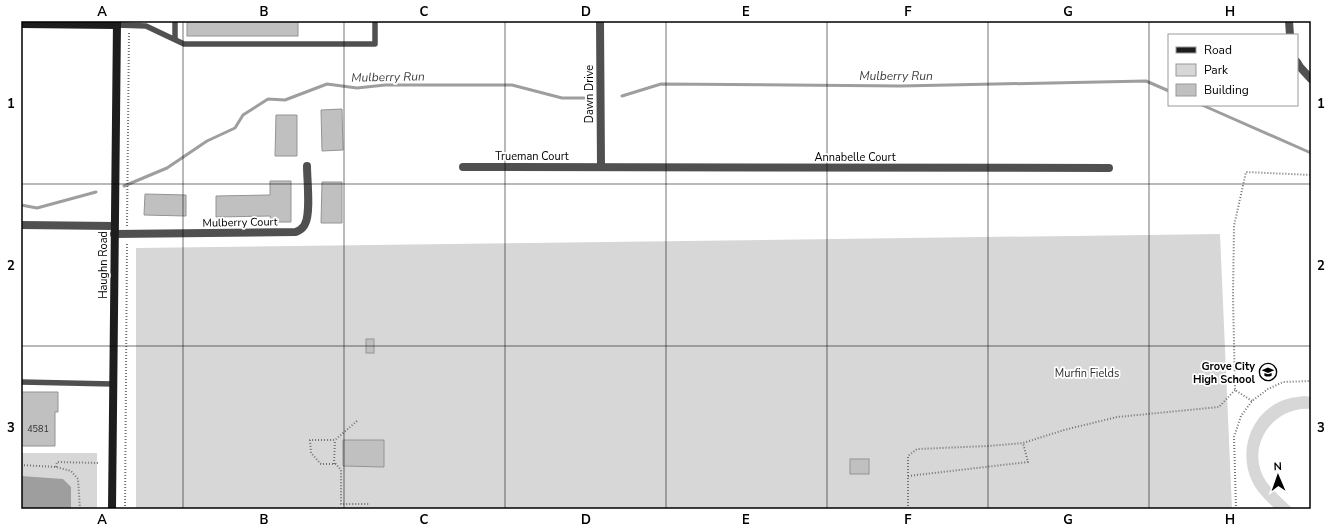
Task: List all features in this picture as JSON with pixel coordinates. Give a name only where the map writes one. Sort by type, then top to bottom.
[{"type":"street","name":"Dawn Drive","points":[[600,21],[601,167]]},
{"type":"street","points":[[1289,21],[1290,34]]},
{"type":"street","points":[[21,24],[117,23]]},
{"type":"street","name":"Haughn Road","points":[[112,509],[117,23]]},
{"type":"street","points":[[1298,64],[1311,79]]},
{"type":"street","name":"Mulberry Court","points":[[21,225],[114,230],[127,234],[296,232],[302,229],[306,224],[308,214],[307,166]]},
{"type":"street","name":"Trueman Court","points":[[463,166],[601,167]]},
{"type":"street","name":"Annabelle Court","points":[[601,167],[1109,168]]},
{"type":"lane","points":[[175,21],[175,39]]},
{"type":"lane","points":[[117,23],[146,26],[184,44],[375,44],[375,21]]},
{"type":"lane","points":[[21,382],[113,384]]},
{"type":"path","points":[[124,509],[129,25]]},
{"type":"path","points":[[908,509],[908,456],[917,449],[1023,443],[1064,430],[1117,417],[1219,407],[1235,390],[1233,296],[1234,226],[1246,172],[1311,176]]},
{"type":"path","points":[[1236,509],[1234,437],[1241,416],[1252,402],[1268,389],[1283,382],[1311,381]]},
{"type":"path","points":[[1235,390],[1252,402]]},
{"type":"path","points":[[357,420],[335,440],[310,440],[311,453],[321,464],[336,464],[341,470],[341,504],[369,504]]},
{"type":"path","points":[[334,464],[335,440]]},
{"type":"path","points":[[908,476],[1028,462],[1023,443]]},
{"type":"path","points":[[56,467],[57,462],[99,463]]},
{"type":"path","points":[[21,465],[56,467],[71,471],[78,479],[80,509]]},
{"type":"green space","name":"Murfin Fields","points":[[1220,234],[1232,509],[136,509],[136,248]]},
{"type":"green space","points":[[1294,397],[1311,397],[1311,409],[1287,413],[1276,420],[1268,428],[1262,438],[1259,450],[1259,462],[1262,474],[1272,488],[1293,509],[1275,509],[1254,485],[1248,469],[1246,456],[1251,432],[1257,421],[1275,404]]},
{"type":"green space","points":[[21,453],[97,453],[97,509],[21,509]]},
{"type":"shaded area","points":[[21,476],[63,479],[71,487],[71,509],[21,509]]},
{"type":"building","points":[[187,21],[298,21],[298,36],[187,36]]},
{"type":"building","points":[[342,109],[343,150],[322,151],[321,110]]},
{"type":"building","points":[[276,115],[297,115],[297,156],[275,156]]},
{"type":"building","points":[[270,181],[291,181],[291,222],[271,222],[270,216],[216,217],[216,196],[270,195]]},
{"type":"building","points":[[322,182],[342,182],[342,223],[321,223]]},
{"type":"building","points":[[145,194],[186,195],[186,216],[144,215]]},
{"type":"building","points":[[366,339],[374,339],[374,353],[366,353]]},
{"type":"building","points":[[21,392],[58,392],[58,412],[55,412],[55,446],[21,446]]},
{"type":"building","points":[[343,440],[384,440],[384,467],[343,466]]},
{"type":"building","points":[[850,459],[869,459],[869,474],[850,474]]},
{"type":"waterway","name":"Mulberry Run","points":[[622,96],[661,84],[901,86],[1146,81],[1168,91]]},
{"type":"waterway","name":"Mulberry Run","points":[[124,186],[167,168],[207,141],[235,128],[243,115],[268,99],[285,100],[327,84],[357,88],[385,85],[512,85],[562,98],[584,98]]},
{"type":"waterway","name":"Mulberry Run","points":[[1204,106],[1311,153]]},
{"type":"waterway","name":"Mulberry Run","points":[[21,205],[37,208],[96,192]]},
{"type":"place","name":"Grove City High School","points":[[1268,372]]}]
